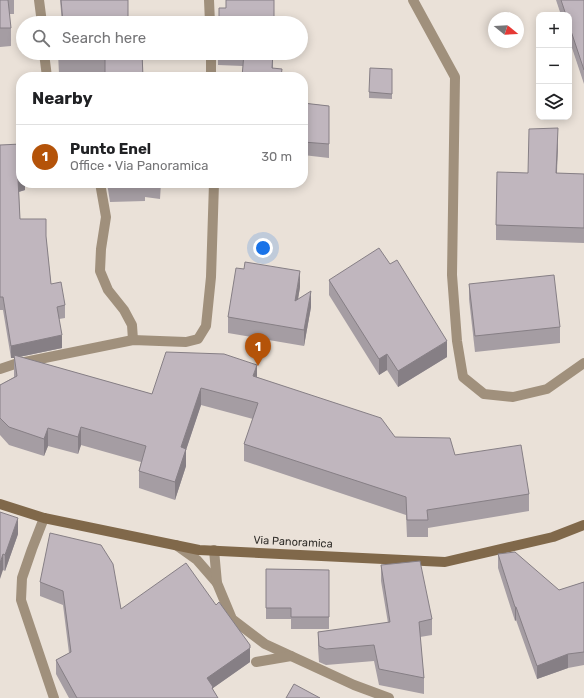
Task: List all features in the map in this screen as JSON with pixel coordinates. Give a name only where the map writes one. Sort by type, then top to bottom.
[{"type":"street","points":[[40,0],[41,16]]},
{"type":"street","points":[[209,0],[210,16]]},
{"type":"street","points":[[413,0],[455,76],[452,275],[457,341],[463,377],[484,394],[513,396],[548,389],[584,363]]},
{"type":"street","points":[[45,60],[46,72]]},
{"type":"street","points":[[211,60],[211,72]]},
{"type":"street","points":[[101,188],[106,217],[101,249],[100,271],[108,290],[124,310],[132,325],[133,340]]},
{"type":"street","points":[[0,369],[15,364],[133,340],[186,342],[198,340],[206,326],[211,277],[214,188]]},
{"type":"street","name":"Via Panoramica","points":[[0,504],[44,518],[199,550],[445,562],[553,537],[584,525]]},
{"type":"street","points":[[44,518],[22,578],[21,600],[54,698]]},
{"type":"street","points":[[176,545],[198,560],[217,583],[232,619],[265,644],[354,686],[389,698]]},
{"type":"street","points":[[214,550],[217,583]]},
{"type":"street","points":[[256,662],[291,656]]},
{"type":"building","points":[[0,0],[8,0],[11,28],[0,28]]},
{"type":"building","points":[[61,0],[128,0],[128,16],[62,16]]},
{"type":"building","points":[[226,0],[274,0],[274,16],[219,16],[219,8],[226,8]]},
{"type":"building","points":[[561,0],[584,0],[584,70],[572,34],[572,12],[565,12]]},
{"type":"building","points":[[105,60],[142,60],[143,72],[105,72]]},
{"type":"building","points":[[243,60],[273,60],[272,68],[282,69],[282,72],[242,72]]},
{"type":"building","points":[[370,68],[392,69],[392,94],[369,92]]},
{"type":"building","points":[[308,104],[329,106],[329,144],[308,142]]},
{"type":"building","points":[[558,128],[556,173],[584,174],[584,228],[496,225],[497,172],[528,173],[529,129]]},
{"type":"building","points":[[16,144],[16,188],[18,188],[20,219],[46,219],[46,236],[51,284],[61,282],[65,305],[57,307],[62,335],[11,346],[3,297],[0,297],[0,145]]},
{"type":"building","points":[[379,248],[390,264],[397,260],[447,341],[398,371],[387,354],[379,359],[329,280]]},
{"type":"building","points":[[245,262],[300,271],[295,301],[311,291],[304,330],[228,317],[236,268],[244,269]]},
{"type":"building","points":[[554,275],[560,327],[475,336],[469,284]]},
{"type":"building","points":[[166,352],[224,354],[257,365],[253,376],[381,418],[395,437],[450,438],[455,455],[521,445],[529,494],[427,510],[428,520],[407,520],[406,497],[244,444],[258,403],[201,388],[181,447],[186,449],[175,482],[139,471],[146,446],[81,427],[78,437],[48,428],[44,439],[9,427],[0,418],[0,385],[17,376],[14,355],[152,394]]},
{"type":"building","points":[[0,512],[18,518],[5,555],[3,554],[0,563]]},
{"type":"building","points":[[50,533],[101,545],[113,564],[121,609],[186,563],[216,605],[219,602],[250,645],[250,648],[207,678],[218,698],[77,698],[56,660],[71,652],[63,591],[40,582]]},
{"type":"building","points":[[515,552],[559,590],[584,582],[584,652],[568,654],[537,666],[515,607],[498,554]]},
{"type":"building","points":[[420,561],[432,619],[419,622],[424,678],[379,669],[374,645],[326,649],[319,646],[318,632],[390,622],[381,565]]},
{"type":"building","points":[[266,569],[329,570],[329,617],[291,617],[291,608],[266,608]]},
{"type":"building","points":[[294,684],[320,698],[286,698]]},
{"type":"place","name":"Punto Enel","points":[[258,366]]}]
